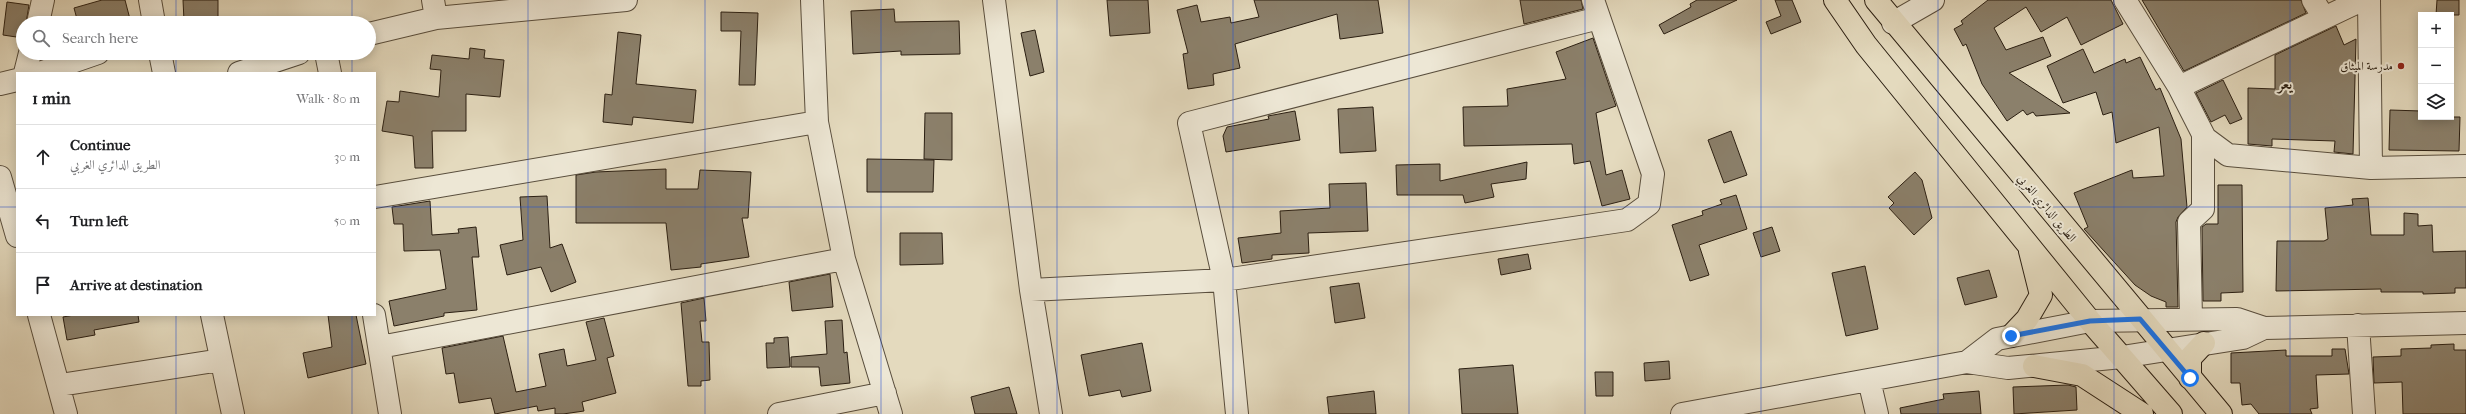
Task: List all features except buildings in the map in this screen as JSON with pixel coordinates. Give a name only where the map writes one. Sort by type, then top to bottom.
[{"type":"main road","points":[[1835,0],[1866,45],[2029,246],[2090,321],[2171,414]]},
{"type":"main road","name":"الطريق الدائري الغربي","points":[[1876,0],[1893,23],[2221,414]]},
{"type":"main road","points":[[2011,336],[2027,319],[2041,295],[2029,246]]},
{"type":"main road","points":[[2190,378],[2190,358],[2204,344]]},
{"type":"main road","points":[[2034,366],[2082,375],[2142,414]]},
{"type":"street","points":[[40,16],[43,0]]},
{"type":"street","points":[[150,0],[153,16]]},
{"type":"street","points":[[376,31],[435,9],[626,0]]},
{"type":"street","points":[[812,0],[817,122],[844,259],[891,414]]},
{"type":"street","points":[[994,0],[1031,290],[1051,414]]},
{"type":"street","points":[[1893,23],[1933,0]]},
{"type":"street","points":[[2125,0],[2179,87],[2205,138],[2228,155],[2371,168],[2466,166]]},
{"type":"street","points":[[2179,87],[2319,9],[2362,0]]},
{"type":"street","points":[[2369,0],[2371,168]]},
{"type":"street","points":[[1031,290],[1224,280],[1627,220],[1649,204],[1653,174],[1596,9],[1189,123],[1224,280],[1237,414]]},
{"type":"street","points":[[25,72],[28,60]]},
{"type":"street","points":[[43,72],[78,60]]},
{"type":"street","points":[[161,60],[164,72]]},
{"type":"street","points":[[242,72],[278,60]]},
{"type":"street","points":[[327,60],[330,72]]},
{"type":"street","points":[[0,84],[16,80]]},
{"type":"street","points":[[376,197],[817,122]]},
{"type":"street","points":[[2191,319],[2189,222],[2203,209],[2203,134]]},
{"type":"street","points":[[0,177],[16,233]]},
{"type":"street","points":[[380,347],[844,259]]},
{"type":"street","points":[[40,316],[60,385],[66,414]]},
{"type":"street","points":[[212,316],[233,414]]},
{"type":"street","points":[[374,316],[390,414]]},
{"type":"street","points":[[1967,362],[1997,339],[2090,321],[2140,319],[2237,319],[2264,328],[2466,323]]},
{"type":"street","points":[[2358,325],[2364,414]]},
{"type":"street","points":[[1682,414],[1967,362],[2008,368],[2122,357],[2165,349],[2243,338],[2264,328]]},
{"type":"street","points":[[60,385],[221,360]]},
{"type":"street","points":[[1869,380],[1877,414]]},
{"type":"street","points":[[779,414],[885,394]]},
{"type":"place","name":"مدرسة الميثاق","points":[[2401,66]]},
{"type":"district","name":"يعر","points":[[2285,83]]},
{"type":"route","points":[[2011,336],[2090,321],[2140,319],[2190,378]]}]
